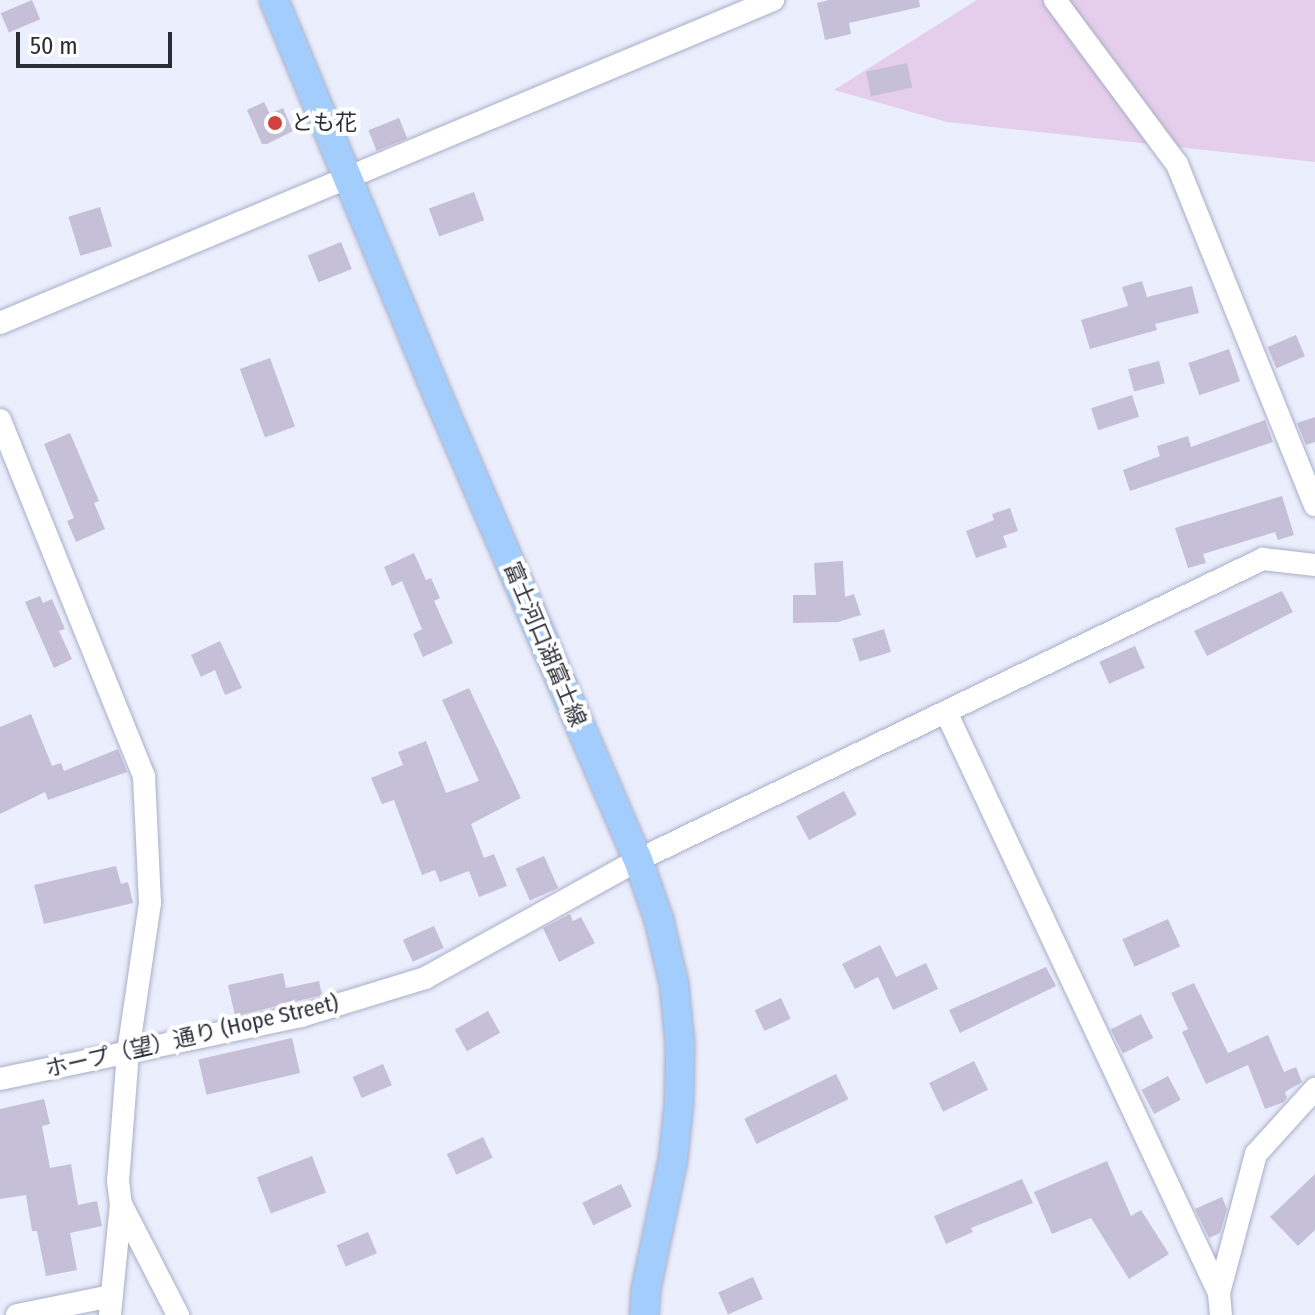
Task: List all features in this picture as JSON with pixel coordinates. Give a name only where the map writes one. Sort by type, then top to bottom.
[{"type":"main road","name":"富士河口湖富士線","points":[[274,0],[439,398],[638,860],[659,920],[674,984],[680,1044],[673,1160],[646,1289],[644,1315]]},
{"type":"street","points":[[0,323],[773,0]]},
{"type":"street","points":[[1055,0],[1177,164],[1315,505]]},
{"type":"street","points":[[0,420],[144,776],[150,903],[128,1052],[118,1181],[121,1204],[111,1305],[17,1315]]},
{"type":"street","name":"ホープ（望）通り (Hope Street)","points":[[0,1079],[301,1016],[425,978],[638,860],[1263,559],[1315,565]]},
{"type":"street","points":[[946,712],[1220,1304]]},
{"type":"street","points":[[1220,1304],[1256,1154],[1315,1089]]},
{"type":"street","points":[[121,1204],[178,1315]]},
{"type":"shaded area","points":[[977,0],[1315,0],[1315,162],[947,122],[834,90]]},
{"type":"building","points":[[32,0],[40,19],[9,33],[1,13]]},
{"type":"building","points":[[829,0],[919,0],[920,7],[849,23],[851,34],[825,40],[817,3]]},
{"type":"building","points":[[907,63],[912,87],[871,96],[866,72]]},
{"type":"building","points":[[264,102],[270,114],[283,108],[293,131],[267,144],[262,144],[247,110]]},
{"type":"building","points":[[399,118],[407,138],[377,151],[368,130]]},
{"type":"building","points":[[474,192],[484,220],[439,237],[429,208]]},
{"type":"building","points":[[100,207],[112,246],[80,256],[68,217]]},
{"type":"building","points":[[341,242],[352,269],[318,282],[308,255]]},
{"type":"building","points":[[1142,281],[1147,297],[1192,286],[1199,313],[1155,324],[1157,330],[1090,349],[1081,320],[1128,306],[1122,287]]},
{"type":"building","points":[[1296,335],[1305,356],[1276,368],[1267,347]]},
{"type":"building","points":[[1229,349],[1240,381],[1199,395],[1188,363]]},
{"type":"building","points":[[270,358],[295,427],[265,438],[240,369]]},
{"type":"building","points":[[1159,361],[1165,383],[1134,391],[1128,369]]},
{"type":"building","points":[[1132,395],[1139,417],[1098,430],[1091,408]]},
{"type":"building","points":[[1315,417],[1315,442],[1306,445],[1297,423]]},
{"type":"building","points":[[1265,420],[1273,442],[1130,491],[1123,470],[1160,456],[1157,446],[1188,436],[1191,447]]},
{"type":"building","points":[[70,433],[99,501],[94,503],[105,529],[76,542],[67,521],[74,518],[44,444]]},
{"type":"building","points":[[1282,496],[1294,535],[1278,540],[1275,532],[1203,554],[1206,563],[1188,568],[1175,528]]},
{"type":"building","points":[[1010,508],[1018,531],[1003,536],[1007,547],[976,558],[966,531],[994,520],[992,514]]},
{"type":"building","points":[[414,553],[426,580],[431,578],[440,598],[434,601],[453,643],[423,657],[413,634],[422,629],[402,581],[392,586],[384,567]]},
{"type":"building","points":[[843,561],[845,597],[854,594],[861,615],[838,622],[793,623],[793,595],[816,595],[814,563]]},
{"type":"building","points":[[1282,591],[1293,612],[1207,656],[1194,631]]},
{"type":"building","points":[[40,596],[43,603],[52,599],[65,629],[59,631],[72,659],[54,668],[25,602]]},
{"type":"building","points":[[884,629],[891,652],[859,662],[852,639]]},
{"type":"building","points":[[220,641],[242,688],[225,695],[215,670],[201,677],[191,655]]},
{"type":"building","points":[[1135,646],[1145,668],[1109,684],[1099,662]]},
{"type":"building","points":[[469,688],[521,798],[471,824],[484,858],[494,854],[507,886],[479,897],[469,871],[440,882],[435,870],[422,875],[394,800],[382,804],[371,778],[403,765],[398,752],[426,741],[446,793],[479,781],[442,700]]},
{"type":"building","points":[[31,714],[52,766],[61,763],[64,771],[118,749],[127,772],[48,800],[45,792],[0,814],[0,727]]},
{"type":"building","points":[[844,791],[857,815],[809,840],[796,816]]},
{"type":"building","points":[[544,856],[558,888],[530,901],[516,869]]},
{"type":"building","points":[[116,866],[121,884],[128,882],[133,903],[44,924],[34,885]]},
{"type":"building","points":[[570,914],[573,921],[581,917],[595,943],[559,962],[543,928]]},
{"type":"building","points":[[1168,919],[1180,946],[1135,967],[1122,939]]},
{"type":"building","points":[[434,926],[444,948],[413,962],[403,940]]},
{"type":"building","points":[[880,945],[896,977],[926,963],[938,989],[893,1010],[878,977],[855,989],[842,964]]},
{"type":"building","points":[[1046,967],[1056,986],[960,1033],[949,1010]]},
{"type":"building","points":[[283,973],[286,988],[319,981],[322,995],[235,1016],[228,985]]},
{"type":"building","points":[[1194,983],[1228,1053],[1268,1035],[1284,1072],[1296,1067],[1302,1082],[1285,1092],[1287,1098],[1284,1102],[1265,1109],[1248,1065],[1206,1084],[1182,1032],[1188,1029],[1171,993]]},
{"type":"building","points":[[781,998],[791,1019],[764,1031],[755,1010]]},
{"type":"building","points":[[488,1011],[500,1033],[467,1051],[455,1029]]},
{"type":"building","points":[[1141,1014],[1153,1038],[1123,1053],[1111,1029]]},
{"type":"building","points":[[292,1038],[300,1073],[207,1095],[198,1060]]},
{"type":"building","points":[[974,1061],[988,1090],[943,1112],[929,1083]]},
{"type":"building","points":[[383,1064],[392,1085],[362,1098],[353,1077]]},
{"type":"building","points":[[836,1074],[848,1099],[757,1144],[744,1119]]},
{"type":"building","points":[[1168,1076],[1181,1100],[1154,1114],[1142,1090]]},
{"type":"building","points":[[44,1099],[50,1124],[42,1126],[50,1168],[71,1164],[78,1205],[97,1201],[102,1226],[70,1233],[77,1270],[46,1276],[37,1231],[32,1231],[26,1195],[0,1199],[0,1109]]},
{"type":"building","points":[[483,1137],[493,1158],[456,1175],[447,1154]]},
{"type":"building","points":[[312,1156],[326,1192],[271,1214],[257,1177]]},
{"type":"building","points":[[1107,1161],[1131,1216],[1141,1210],[1169,1254],[1129,1279],[1091,1218],[1052,1234],[1034,1192]]},
{"type":"building","points":[[1315,1174],[1315,1230],[1298,1246],[1270,1217]]},
{"type":"building","points":[[1022,1179],[1033,1203],[971,1228],[973,1232],[946,1244],[934,1216]]},
{"type":"building","points":[[621,1184],[632,1206],[593,1225],[582,1203]]},
{"type":"building","points":[[1222,1197],[1227,1209],[1220,1233],[1209,1238],[1195,1209]]},
{"type":"building","points":[[368,1232],[377,1253],[346,1266],[337,1245]]},
{"type":"building","points":[[753,1277],[763,1299],[728,1314],[718,1292]]},
{"type":"place","name":"とも花","points":[[275,123]]}]
